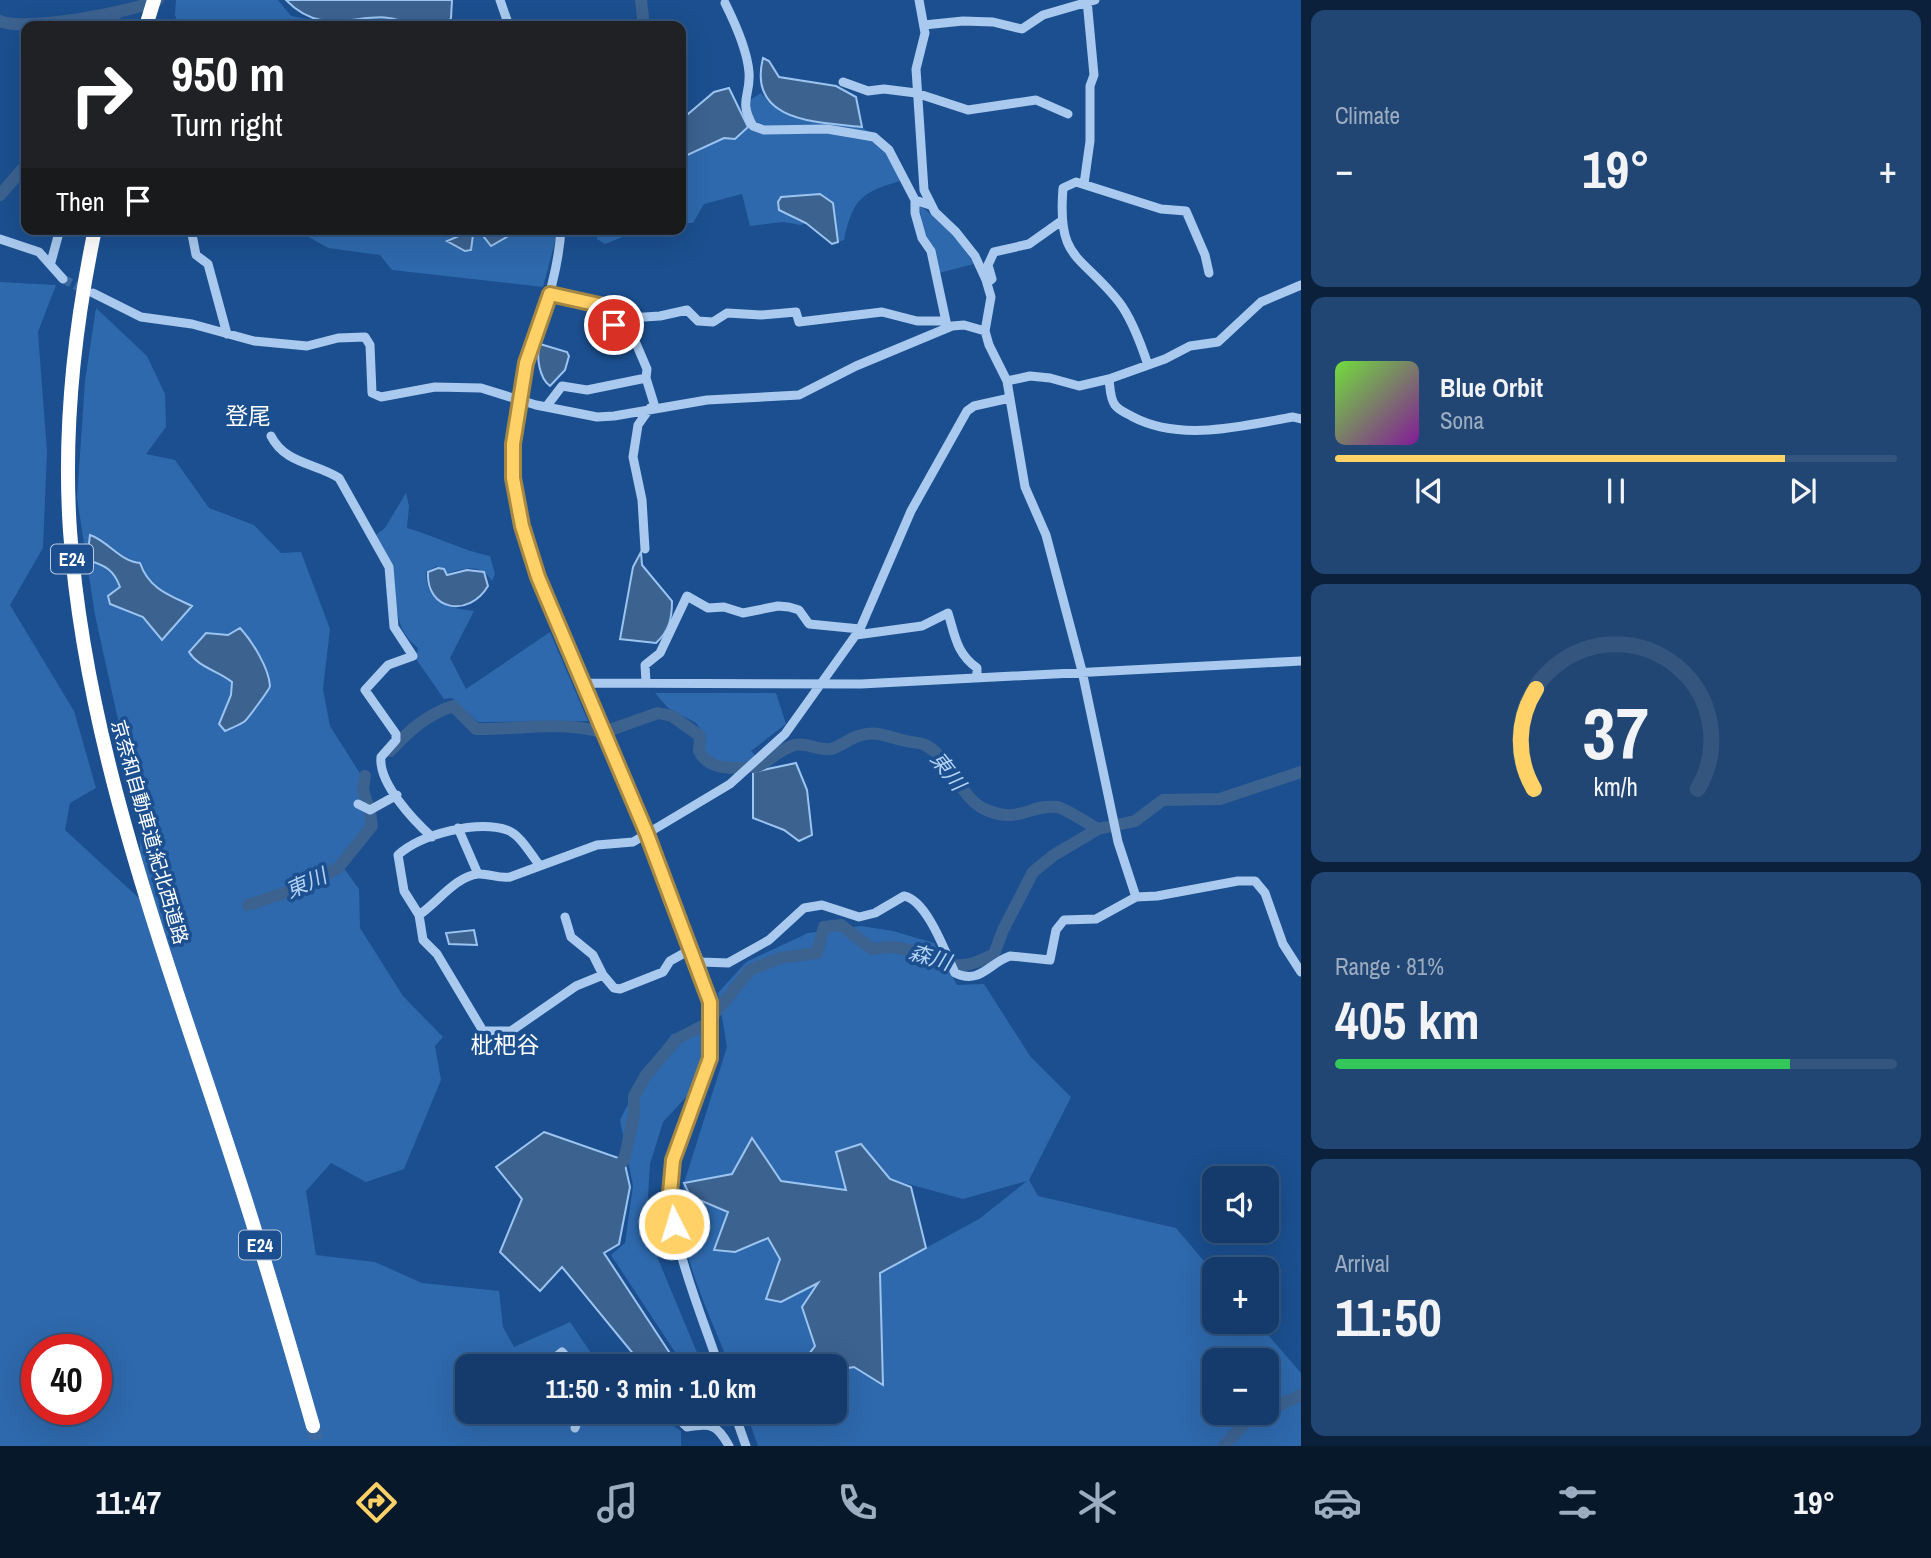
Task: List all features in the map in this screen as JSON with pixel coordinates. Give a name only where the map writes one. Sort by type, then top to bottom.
[{"type":"highway","points":[[148,21],[154,0]]},
{"type":"highway","name":"京奈和自動車道;紀北西道路","points":[[94,235],[75,342],[69,403],[70,529],[84,652],[103,741],[141,882],[168,970],[239,1177],[313,1426]]},
{"type":"street","points":[[499,0],[507,21]]},
{"type":"street","points":[[919,0],[924,25],[916,69],[916,93],[925,190],[930,205],[975,256],[987,283],[991,297],[985,331],[1007,381],[1025,487],[1046,535],[1082,671],[1116,827],[1136,897]]},
{"type":"street","points":[[924,25],[993,22],[1022,29],[1039,17],[1087,0],[1095,0]]},
{"type":"street","points":[[1084,184],[1090,141],[1090,86],[1094,75],[1087,0]]},
{"type":"street","points":[[725,3],[749,69],[744,101],[752,126],[764,130],[827,129],[874,137],[889,150],[915,200],[915,214],[922,238],[931,251],[946,325]]},
{"type":"street","points":[[843,82],[868,92],[884,89],[916,93],[968,110],[1036,100],[1068,114]]},
{"type":"street","points":[[1148,365],[1120,303],[1077,261],[1060,222],[1063,188],[1070,183],[1084,184],[1161,209],[1186,211],[1205,255],[1209,273]]},
{"type":"street","points":[[915,200],[930,205]]},
{"type":"street","points":[[987,283],[992,279],[988,265],[994,252],[1015,250],[1029,244],[1060,222]]},
{"type":"street","points":[[51,262],[58,235]]},
{"type":"street","points":[[192,235],[196,255],[208,264],[227,334]]},
{"type":"street","points":[[561,235],[550,294],[526,363],[513,444],[513,478],[522,526],[538,577],[647,834],[695,955],[710,1002],[710,1058],[673,1160],[669,1204],[715,1354]]},
{"type":"street","points":[[0,239],[39,252],[51,262],[63,279]]},
{"type":"street","points":[[1007,381],[1030,376],[1079,386],[1109,379],[1148,365],[1189,345],[1218,342],[1261,302],[1301,285]]},
{"type":"street","points":[[93,293],[141,317],[192,324],[254,341],[307,346],[338,338],[365,337],[370,345],[372,393],[381,397],[435,387],[481,388],[546,407],[597,417],[652,408],[799,395],[946,325]]},
{"type":"street","points":[[550,294],[604,306],[614,325],[635,341],[641,353],[647,369],[646,378],[652,408]]},
{"type":"street","points":[[613,319],[660,316],[687,310],[698,321],[713,322],[727,313],[761,315],[796,312],[799,322],[881,312],[917,321],[985,331]]},
{"type":"street","points":[[546,407],[553,393],[562,386],[587,390],[646,378]]},
{"type":"street","points":[[1109,379],[1113,404],[1159,428],[1213,430],[1293,417],[1301,419]]},
{"type":"street","points":[[419,915],[440,901],[456,884],[478,874],[498,879],[589,847],[633,842],[747,771],[785,734],[858,632],[911,512],[967,411],[974,406],[1010,398]]},
{"type":"street","points":[[645,550],[642,500],[634,457],[638,425],[652,408]]},
{"type":"street","points":[[271,436],[276,446],[307,467],[339,478],[389,567],[394,627],[413,656],[388,665],[365,690],[396,734],[396,740],[381,757],[380,763],[405,812],[432,837]]},
{"type":"street","points":[[646,682],[645,665],[660,653],[687,596],[708,608],[724,607],[743,613],[789,607],[799,610],[809,624],[858,632],[922,626],[947,613],[955,643],[967,660],[977,668],[977,678]]},
{"type":"street","points":[[583,682],[821,685],[1301,661]]},
{"type":"street","points":[[358,804],[370,810],[397,795]]},
{"type":"street","points":[[540,866],[509,830],[458,828],[432,837],[398,855],[404,891],[419,915],[423,940],[437,954],[483,1031],[511,1031],[576,986],[603,975]]},
{"type":"street","points":[[458,828],[478,874]]},
{"type":"street","points":[[565,917],[571,937],[593,954],[603,975],[614,988],[620,989],[663,972],[670,961],[688,951],[706,962],[735,961],[777,934],[804,908],[822,905],[859,917],[875,913],[908,896],[923,910],[951,965],[961,976],[970,977],[984,975],[1010,956],[1046,961],[1052,954],[1060,924],[1064,920],[1096,919],[1136,897],[1255,881],[1265,893],[1283,944],[1300,969]]},
{"type":"street","points":[[575,1428],[576,1424]]},
{"type":"street","points":[[684,1424],[687,1427],[704,1424]]},
{"type":"street","points":[[711,1424],[719,1428],[729,1446]]},
{"type":"street","points":[[738,1424],[746,1446]]},
{"type":"shaded area","points":[[176,0],[278,0],[291,16],[318,21],[177,21]]},
{"type":"shaded area","points":[[286,0],[452,0],[450,21],[400,21],[381,17],[334,21],[302,13]]},
{"type":"shaded area","points":[[367,13],[395,16],[398,21],[337,21]]},
{"type":"shaded area","points":[[763,58],[769,61],[779,77],[836,86],[856,97],[862,127],[806,120],[775,107],[765,95],[761,79]]},
{"type":"shaded area","points":[[729,88],[748,127],[735,139],[724,138],[686,156],[686,116],[714,92]]},
{"type":"shaded area","points":[[761,93],[771,103],[794,115],[860,127],[880,142],[903,180],[878,188],[862,198],[851,214],[844,240],[838,242],[833,203],[820,194],[781,197],[778,202],[779,210],[806,223],[801,225],[783,222],[750,226],[742,194],[704,204],[693,223],[686,223],[686,156],[724,138],[735,139],[748,127],[748,101]]},
{"type":"shaded area","points":[[820,194],[833,203],[838,242],[832,244],[806,223],[779,210],[778,202],[781,197]]},
{"type":"shaded area","points":[[919,204],[955,236],[974,264],[939,273],[934,247],[924,234]]},
{"type":"shaded area","points":[[305,235],[557,235],[543,287],[392,270],[380,255],[328,248]]},
{"type":"shaded area","points":[[461,235],[473,235],[471,250],[465,251],[447,241]]},
{"type":"shaded area","points":[[486,235],[510,235],[491,246],[484,237]]},
{"type":"shaded area","points":[[597,235],[628,235],[605,244],[597,239]]},
{"type":"shaded area","points":[[0,282],[56,285],[38,332],[47,452],[43,548],[10,605],[74,711],[96,788],[70,803],[65,830],[140,899],[140,820],[95,615],[77,498],[85,381],[96,308],[147,356],[165,394],[166,427],[146,454],[175,460],[209,508],[254,525],[281,553],[301,552],[330,629],[323,689],[330,726],[361,775],[368,815],[368,839],[343,867],[359,889],[360,928],[403,996],[443,1037],[435,1046],[441,1080],[404,1169],[366,1182],[331,1163],[306,1191],[316,1255],[375,1262],[422,1283],[499,1291],[503,1327],[514,1347],[570,1322],[592,1354],[455,1354],[455,1424],[670,1424],[681,1431],[681,1446],[0,1446]]},
{"type":"shaded area","points":[[540,344],[567,352],[569,356],[565,370],[550,386],[543,378],[539,366]]},
{"type":"shaded area","points":[[406,493],[409,506],[407,528],[490,556],[495,574],[492,581],[483,571],[472,568],[448,573],[437,566],[426,572],[430,590],[440,602],[474,611],[450,658],[466,689],[550,632],[588,721],[478,722],[452,698],[444,699],[416,659],[418,648],[409,640],[400,622],[393,571],[376,535],[385,528]]},
{"type":"shaded area","points":[[90,535],[127,559],[140,563],[154,585],[192,606],[162,640],[143,617],[110,604],[108,596],[120,587],[108,569],[87,560]]},
{"type":"shaded area","points":[[641,552],[642,565],[672,601],[669,624],[656,643],[620,639],[633,567]]},
{"type":"shaded area","points":[[444,569],[447,575],[467,570],[484,572],[488,586],[470,603],[450,606],[434,595],[429,585],[428,572]]},
{"type":"shaded area","points":[[240,628],[259,655],[267,671],[270,686],[245,721],[225,731],[219,724],[231,695],[232,682],[198,662],[189,652],[206,633],[228,635]]},
{"type":"shaded area","points":[[655,693],[776,693],[786,724],[751,751],[756,756],[749,763],[721,764],[705,753],[704,734],[696,723],[668,708]]},
{"type":"shaded area","points":[[796,763],[807,790],[812,835],[799,841],[784,830],[753,818],[753,772]]},
{"type":"shaded area","points":[[861,926],[893,931],[934,943],[957,985],[984,984],[1030,1056],[1071,1097],[1029,1180],[1038,1196],[1176,1228],[1202,1259],[1202,1334],[1267,1334],[1301,1373],[1301,1446],[758,1446],[750,1424],[847,1424],[847,1368],[854,1367],[883,1384],[880,1273],[979,1219],[1027,1181],[963,1199],[890,1179],[861,1144],[846,1190],[781,1181],[752,1138],[732,1174],[684,1183],[727,1047],[718,993],[746,962],[808,933]]},
{"type":"shaded area","points":[[474,930],[477,945],[449,944],[446,933]]},
{"type":"shaded area","points":[[706,1028],[700,1064],[689,1094],[663,1122],[650,1164],[648,1196],[656,1254],[698,1354],[676,1354],[611,1255],[625,1243],[633,1186],[620,1120],[646,1069],[672,1034]]},
{"type":"shaded area","points":[[544,1132],[624,1160],[630,1187],[619,1244],[604,1253],[670,1354],[633,1354],[562,1267],[540,1291],[500,1252],[522,1199],[496,1167]]},
{"type":"shaded area","points":[[752,1138],[781,1181],[846,1190],[836,1152],[861,1144],[890,1179],[911,1187],[926,1248],[880,1273],[883,1385],[854,1367],[847,1368],[847,1354],[809,1354],[815,1346],[802,1307],[818,1283],[781,1302],[766,1299],[780,1259],[768,1238],[735,1252],[714,1250],[728,1212],[690,1196],[684,1183],[732,1174]]},
{"type":"shaded area","points":[[684,1183],[690,1196],[728,1212],[715,1249],[735,1252],[768,1238],[780,1259],[766,1299],[781,1302],[819,1281],[803,1307],[815,1345],[808,1354],[725,1354],[694,1276],[682,1228]]},
{"type":"waterway","points":[[62,21],[126,10],[158,0]]},
{"type":"waterway","points":[[641,0],[643,21]]},
{"type":"waterway","points":[[108,21],[117,13]]},
{"type":"waterway","points":[[0,21],[21,24]]},
{"type":"waterway","points":[[0,195],[21,171]]},
{"type":"waterway","name":"東川","points":[[390,751],[418,724],[453,706],[476,729],[552,726],[597,731]]},
{"type":"waterway","name":"東川","points":[[610,730],[658,713],[672,716],[700,736],[699,751],[708,761],[719,766],[746,768]]},
{"type":"waterway","name":"東川","points":[[753,767],[795,745],[831,749],[859,736],[879,734],[927,746],[944,761],[970,798],[989,811],[1009,815],[1057,807],[1098,829]]},
{"type":"waterway","name":"森川","points":[[613,1170],[624,1160],[634,1115],[634,1096],[646,1075],[677,1039],[706,1024],[750,970],[780,958],[817,953],[824,927],[841,925],[872,949],[899,948],[955,965],[978,961],[994,954],[1003,930],[1033,872],[1054,855],[1098,829],[1135,821],[1163,800],[1220,799],[1301,772]]},
{"type":"waterway","name":"東川","points":[[365,776],[363,790],[369,809]]},
{"type":"waterway","name":"東川","points":[[248,905],[302,887],[338,868],[372,826],[370,812]]},
{"type":"waterway","points":[[1279,1405],[1301,1395]]},
{"type":"waterway","points":[[1224,1446],[1243,1425]]},
{"type":"tunnel","points":[[63,279],[85,290]]},
{"type":"tunnel","points":[[313,1426],[318,1446]]},
{"type":"district","name":"登尾","points":[[248,415]]},
{"type":"district","name":"枇杷谷","points":[[505,1044]]},
{"type":"route","points":[[614,325],[604,306],[550,294],[526,363],[513,444],[513,478],[522,526],[538,577],[647,834],[695,955],[710,1002],[710,1058],[673,1160],[669,1204],[674,1224]]}]
